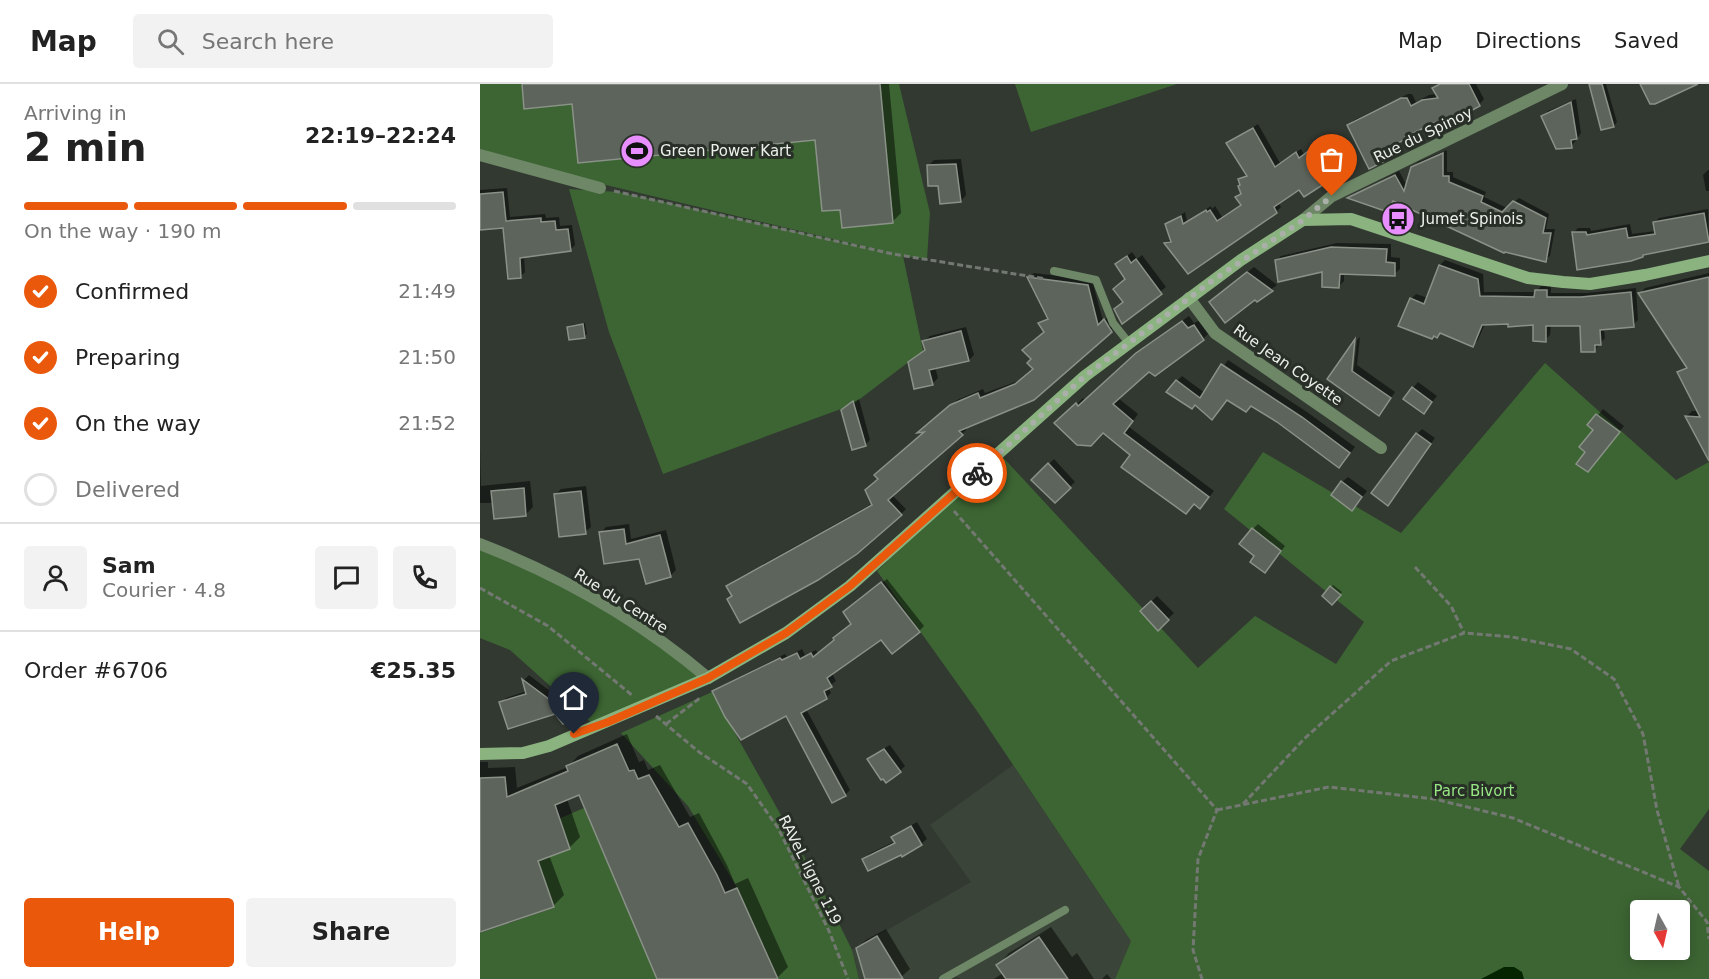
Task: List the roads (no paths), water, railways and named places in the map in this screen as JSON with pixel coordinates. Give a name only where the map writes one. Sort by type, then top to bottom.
[{"type":"street","name":"Rue du Spinoy","points":[[1303,220],[1332,196],[1562,84]]},
{"type":"street","points":[[480,155],[600,188]]},
{"type":"street","points":[[480,754],[523,753],[549,746],[708,678],[786,633],[850,586],[1085,376],[1241,260],[1303,220],[1351,219],[1528,278],[1563,282],[1590,284],[1709,261]]},
{"type":"street","name":"Rue Jean Coyette","points":[[1189,298],[1215,333],[1381,447]]},
{"type":"street","name":"Rue du Centre","points":[[480,544],[583,591],[686,659],[708,678]]},
{"type":"lane","points":[[1054,271],[1096,280],[1113,323],[1129,343]]},
{"type":"lane","points":[[943,979],[1065,910]]},
{"type":"place","name":"Green Power Kart","points":[[637,151]]},
{"type":"place","name":"Jumet Spinois","points":[[1398,219]]},
{"type":"park label","name":"Parc Bivort","points":[[1474,791]]}]
